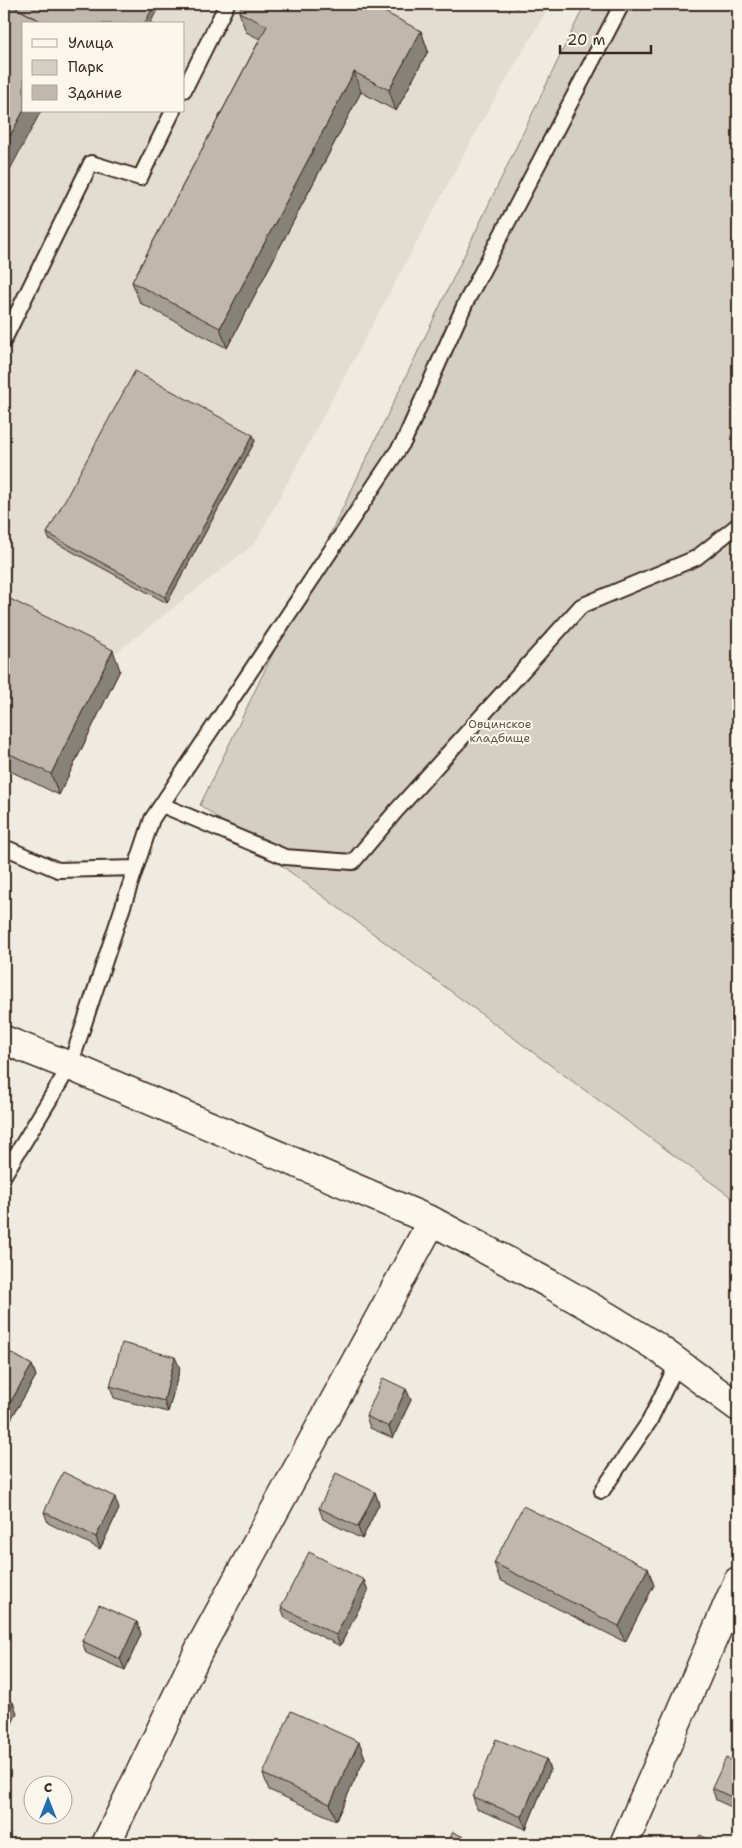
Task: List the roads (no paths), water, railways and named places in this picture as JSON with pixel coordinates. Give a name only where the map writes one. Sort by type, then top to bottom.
[{"type":"street","points":[[4,1040],[70,1066],[432,1221],[550,1284],[632,1332],[678,1362],[738,1407]]},
{"type":"street","points":[[106,1844],[200,1648],[432,1221]]},
{"type":"street","points":[[624,1844],[738,1581]]},
{"type":"lane","points":[[185,88],[226,4]]},
{"type":"lane","points":[[4,1175],[70,1066],[152,818],[404,441],[465,304],[622,4]]},
{"type":"lane","points":[[4,340],[90,163],[140,178],[173,112]]},
{"type":"lane","points":[[162,805],[285,857],[353,862],[396,811],[581,606],[696,558],[738,525]]},
{"type":"lane","points":[[4,847],[58,870],[135,868]]},
{"type":"lane","points":[[602,1491],[649,1422],[678,1362]]},
{"type":"park label","name":"Овцинское кладбище","points":[[500,731]]}]
